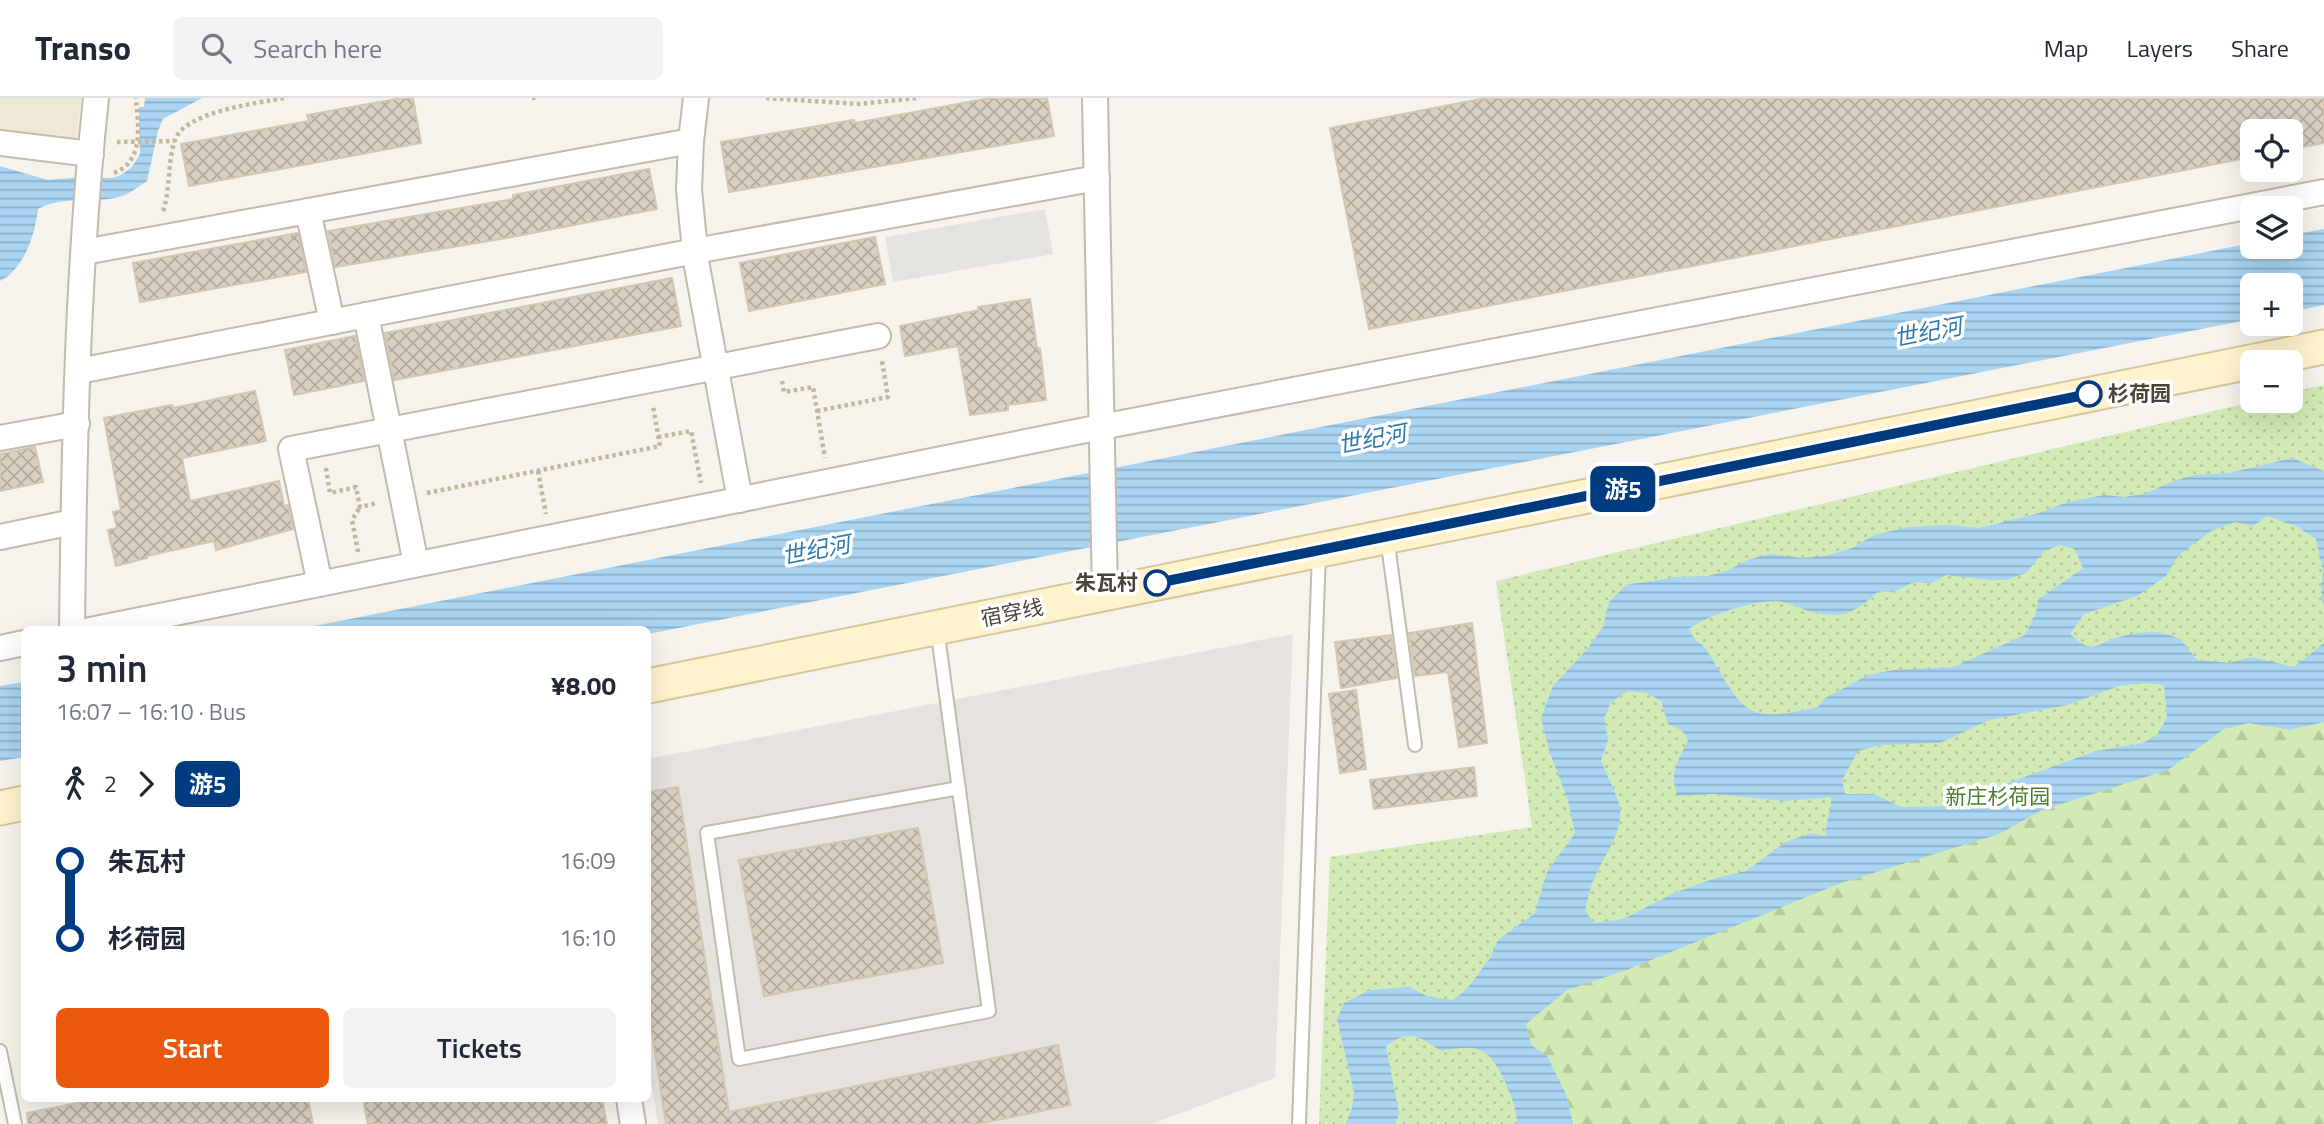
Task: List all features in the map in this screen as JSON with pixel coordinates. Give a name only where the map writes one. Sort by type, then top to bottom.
[{"type":"main road","name":"宿穿线","points":[[651,686],[937,628],[1104,578],[1319,550],[2324,347]]},
{"type":"main road","points":[[0,808],[21,804]]},
{"type":"street","points":[[72,626],[73,523],[84,252],[96,98]]},
{"type":"street","points":[[696,98],[691,141],[690,190],[695,251],[740,500]]},
{"type":"street","points":[[1095,98],[1104,578]]},
{"type":"street","points":[[84,252],[691,141]]},
{"type":"street","points":[[0,144],[91,154]]},
{"type":"street","points":[[79,371],[695,251],[1097,178]]},
{"type":"street","points":[[110,626],[829,481],[1102,433],[2324,192]]},
{"type":"street","points":[[308,211],[332,322]]},
{"type":"street","points":[[366,315],[416,564]]},
{"type":"street","points":[[320,584],[291,449],[878,336]]},
{"type":"street","points":[[0,439],[77,424]]},
{"type":"street","points":[[0,537],[73,523]]},
{"type":"street","points":[[0,648],[21,644]]},
{"type":"street","points":[[629,1102],[633,1124]]},
{"type":"lane","points":[[1387,536],[1415,745]]},
{"type":"lane","points":[[1299,1124],[1319,550]]},
{"type":"lane","points":[[937,628],[959,788],[989,1011],[739,1059],[707,833],[959,788]]},
{"type":"lane","points":[[0,1051],[15,1124]]},
{"type":"path","points":[[148,240],[167,199],[174,141],[181,128],[200,118],[284,98]]},
{"type":"path","points":[[531,98],[537,98]]},
{"type":"path","points":[[766,98],[859,104],[917,98]]},
{"type":"path","points":[[140,142],[174,141]]},
{"type":"path","points":[[817,411],[888,397],[878,336]]},
{"type":"path","points":[[778,356],[784,392],[813,387],[829,481]]},
{"type":"path","points":[[360,507],[660,446],[649,380]]},
{"type":"path","points":[[658,437],[691,431],[705,506]]},
{"type":"path","points":[[321,443],[330,493],[356,487],[360,507],[352,520],[363,575]]},
{"type":"path","points":[[538,471],[551,537]]},
{"type":"shaded area","points":[[0,98],[81,98],[76,143],[0,134]]},
{"type":"shaded area","points":[[1045,209],[1053,254],[893,282],[885,237]]},
{"type":"shaded area","points":[[1293,634],[1275,1078],[1151,1124],[658,1124],[651,1079],[651,758]]},
{"type":"green space","name":"新庄杉荷园","points":[[2324,385],[2324,1124],[1319,1124],[1330,857],[1532,827],[1496,581],[2240,405],[2240,413],[2303,413],[2303,389]]},
{"type":"green space","points":[[2324,722],[2324,1124],[1573,1124],[1566,1094],[1547,1056],[1531,1045],[1526,1024],[1567,990],[1629,969],[1841,883],[1999,834],[2042,810],[2168,770],[2224,729],[2249,723],[2289,730]]},
{"type":"water","points":[[145,98],[202,98],[163,119],[147,181],[125,195],[111,199],[59,202],[38,209],[34,230],[22,260],[0,281],[0,166],[48,180],[112,178],[121,175],[132,167],[140,154],[139,107],[144,107]]},
{"type":"water","name":"世纪河","points":[[2324,229],[2324,305],[2303,309],[2303,273],[2240,273],[2240,321],[651,633],[651,626],[314,626],[2240,245],[2240,259],[2303,259],[2303,233]]},
{"type":"water","points":[[2292,458],[2324,471],[2324,607],[2321,596],[2323,571],[2316,539],[2296,526],[2267,516],[2253,526],[2235,522],[2211,531],[2179,555],[2166,576],[2137,596],[2084,614],[2070,634],[2084,645],[2094,646],[2134,634],[2165,634],[2182,641],[2197,660],[2229,663],[2251,657],[2294,667],[2324,643],[2324,722],[2289,730],[2249,723],[2224,729],[2168,770],[2042,810],[1999,834],[1841,883],[1629,969],[1567,990],[1526,1024],[1531,1045],[1547,1056],[1566,1094],[1573,1124],[1517,1124],[1515,1108],[1507,1086],[1496,1065],[1485,1053],[1469,1048],[1441,1051],[1420,1038],[1408,1036],[1386,1046],[1399,1114],[1395,1124],[1346,1124],[1354,1092],[1337,1019],[1344,1003],[1370,990],[1409,987],[1429,997],[1453,1000],[1467,989],[1490,958],[1498,940],[1535,913],[1547,872],[1575,833],[1568,800],[1550,753],[1541,718],[1553,686],[1588,648],[1603,627],[1609,602],[1626,585],[1677,577],[1708,576],[1770,554],[1802,558],[1825,556],[1852,548],[1874,535],[1908,527],[1950,525],[1979,528],[2036,514],[2068,502],[2104,495],[2124,497],[2144,494],[2193,475],[2229,473]],"holes":[[[2060,545],[2075,549],[2083,568],[2038,600],[2036,613],[2025,635],[1953,667],[1894,670],[1868,675],[1824,699],[1818,707],[1774,714],[1760,713],[1748,708],[1730,688],[1708,652],[1689,628],[1722,613],[1761,602],[1783,602],[1831,615],[1848,613],[1879,591],[1893,592],[1914,582],[1931,583],[1946,575],[2006,580],[2026,573],[2044,551]],[[2143,683],[2164,685],[2167,717],[2158,734],[2143,743],[2096,751],[1944,806],[1901,807],[1874,794],[1845,794],[1842,780],[1858,751],[1880,745],[1940,743],[1989,720],[2067,705],[2119,686]],[[1628,691],[1647,693],[1661,701],[1668,724],[1683,731],[1688,741],[1674,774],[1678,796],[1714,794],[1784,801],[1831,797],[1826,836],[1811,833],[1786,842],[1746,871],[1674,893],[1623,919],[1594,923],[1585,911],[1588,898],[1596,874],[1615,837],[1620,818],[1619,803],[1601,761],[1608,740],[1604,718],[1611,702]]]},
{"type":"water","points":[[21,682],[21,758],[0,761],[0,686]]},
{"type":"building","points":[[413,98],[421,143],[189,186],[181,144],[309,121],[307,115]]},
{"type":"building","points":[[990,98],[1047,98],[1054,136],[729,192],[721,142],[854,120],[855,123]]},
{"type":"building","points":[[1486,98],[2324,98],[2324,143],[2303,147],[2303,119],[2240,119],[2240,159],[1369,329],[1330,128]]},
{"type":"building","points":[[649,169],[657,209],[335,267],[328,231],[513,199],[513,195]]},
{"type":"building","points":[[298,233],[306,272],[140,302],[133,263]]},
{"type":"building","points":[[875,237],[885,284],[749,311],[740,263]]},
{"type":"building","points":[[672,278],[681,326],[394,380],[385,333]]},
{"type":"building","points":[[1030,299],[1037,348],[1040,348],[1046,400],[1008,405],[1008,410],[970,415],[958,346],[905,356],[900,326],[979,310],[978,307]]},
{"type":"building","points":[[355,336],[364,381],[294,395],[285,350]]},
{"type":"building","points":[[255,391],[266,441],[182,458],[190,501],[279,481],[284,506],[288,505],[293,529],[216,550],[214,541],[116,566],[108,530],[117,528],[113,512],[121,510],[104,418],[172,405],[173,408]]},
{"type":"building","points":[[35,447],[43,482],[0,491],[0,454]]},
{"type":"building","points":[[1472,623],[1487,743],[1459,747],[1448,672],[1415,676],[1409,633]]},
{"type":"building","points":[[1391,635],[1397,678],[1341,688],[1335,642]]},
{"type":"building","points":[[1356,690],[1366,769],[1340,773],[1329,694]]},
{"type":"building","points":[[1474,767],[1477,796],[1374,809],[1370,780]]},
{"type":"building","points":[[678,787],[729,1112],[1058,1045],[1070,1105],[978,1124],[666,1124],[651,1026],[651,792]]},
{"type":"building","points":[[918,828],[943,963],[764,996],[739,860]]},
{"type":"building","points":[[82,1102],[309,1102],[313,1124],[28,1124],[27,1113]]},
{"type":"building","points":[[364,1102],[603,1102],[607,1124],[368,1124]]},
{"type":"bus line","name":"游5","points":[[1157,583],[2089,394]]},
{"type":"place","name":"杉荷园","points":[[2089,394]]},
{"type":"place","name":"朱瓦村","points":[[1157,583]]}]
